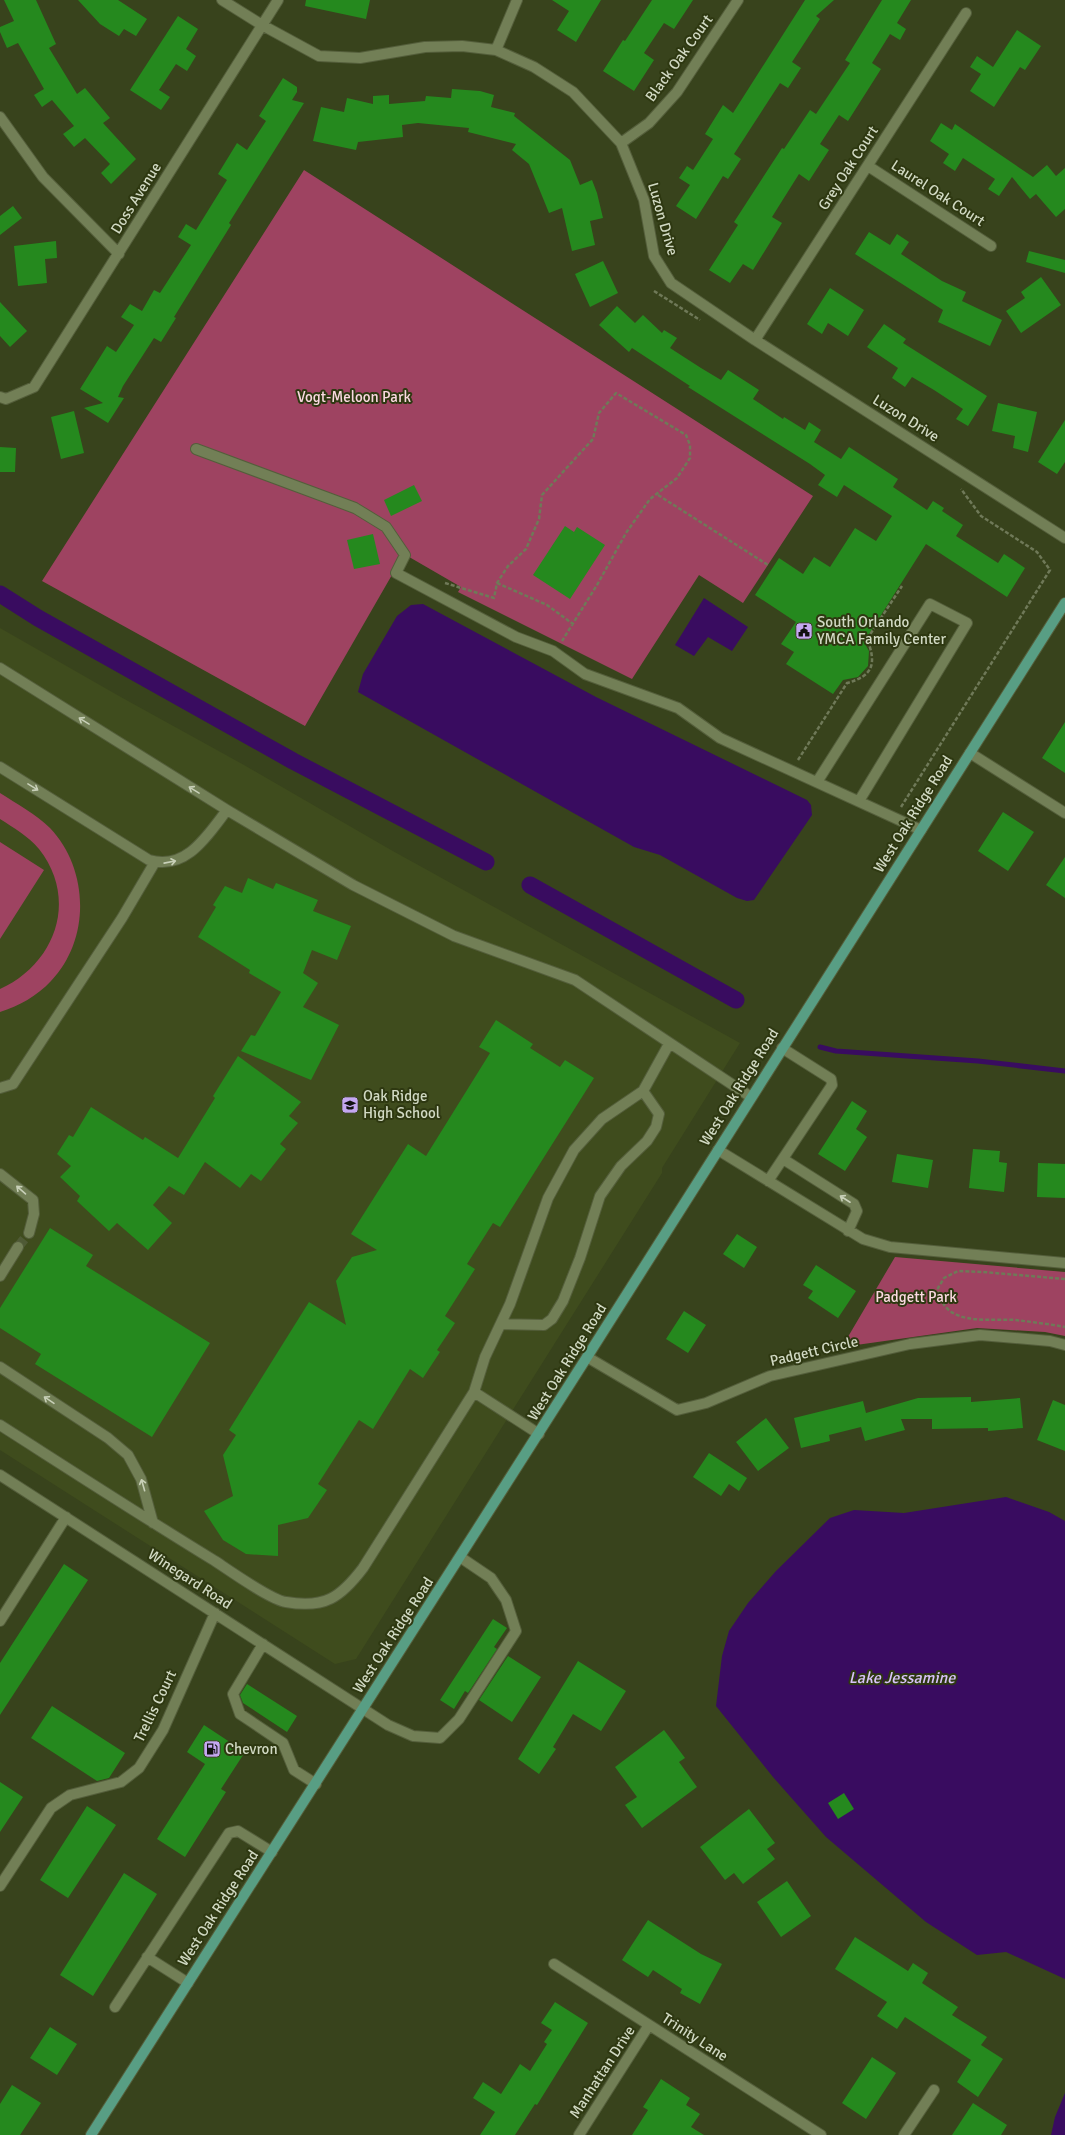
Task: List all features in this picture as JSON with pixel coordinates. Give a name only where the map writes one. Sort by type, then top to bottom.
[{"type":"main road","name":"West Oak Ridge Road","points":[[92,2135],[588,1357],[751,1097],[1065,603]]},
{"type":"street","name":"Luzon Drive","points":[[222,0],[262,26],[319,56],[360,58],[425,47],[462,46],[496,50],[534,67],[573,92],[621,143],[644,200],[654,256],[671,283],[755,340],[1065,538]]},
{"type":"street","name":"Doss Avenue","points":[[3,398],[34,387],[278,0]]},
{"type":"street","points":[[496,50],[517,0]]},
{"type":"street","name":"Black Oak Court","points":[[621,143],[650,123],[677,92],[738,0]]},
{"type":"street","name":"Grey Oak Court","points":[[755,340],[966,13]]},
{"type":"street","points":[[0,116],[43,177],[119,254]]},
{"type":"street","name":"Laurel Oak Court","points":[[868,166],[991,246]]},
{"type":"street","points":[[196,449],[355,508],[386,527],[404,555],[396,573],[516,637],[553,651],[585,674],[678,708],[720,738],[921,830]]},
{"type":"street","points":[[817,782],[930,604],[967,623],[859,801]]},
{"type":"street","points":[[0,668],[227,810],[353,885],[461,938],[575,980],[669,1044],[751,1097]]},
{"type":"street","points":[[970,753],[1065,813]]},
{"type":"street","points":[[0,767],[149,860],[160,863],[173,862],[188,855],[201,842],[227,810]]},
{"type":"street","points":[[0,1089],[13,1084],[122,918],[155,862]]},
{"type":"street","points":[[0,1425],[153,1523],[252,1584],[285,1602],[313,1604],[333,1599],[349,1588],[363,1568],[474,1392],[485,1357],[501,1324],[536,1237],[548,1198],[574,1150],[602,1119],[643,1091],[669,1044]]},
{"type":"street","points":[[768,1181],[832,1085],[832,1079],[782,1048]]},
{"type":"street","points":[[501,1324],[544,1325],[552,1319],[563,1301],[600,1196],[621,1166],[647,1140],[656,1127],[659,1114],[643,1091]]},
{"type":"street","points":[[718,1150],[863,1239],[890,1247],[1065,1263]]},
{"type":"street","points":[[783,1159],[854,1204],[857,1210],[848,1231]]},
{"type":"street","points":[[2,1179],[33,1200],[34,1214],[28,1233]]},
{"type":"street","points":[[0,1276],[18,1247]]},
{"type":"street","name":"Padgett Circle","points":[[588,1357],[677,1410],[706,1403],[770,1376],[910,1344],[980,1335],[1050,1340],[1065,1344]]},
{"type":"street","points":[[0,1367],[108,1438],[128,1455],[141,1479],[153,1523]]},
{"type":"street","points":[[474,1392],[539,1434]]},
{"type":"street","name":"Winegard Road","points":[[0,1475],[363,1709],[397,1730],[413,1736],[440,1738],[459,1719],[516,1631],[506,1600],[491,1578],[460,1557]]},
{"type":"street","points":[[0,1621],[66,1517]]},
{"type":"street","name":"Trellis Court","points":[[0,1886],[51,1808],[70,1796],[121,1782],[139,1768],[164,1730],[215,1613]]},
{"type":"street","points":[[263,1644],[233,1694],[240,1714],[282,1743],[294,1770],[316,1784]]},
{"type":"street","points":[[115,2007],[229,1833],[238,1831],[272,1852]]},
{"type":"street","points":[[147,1957],[188,1983]]},
{"type":"street","name":"Trinity Lane","points":[[554,1964],[821,2135]]},
{"type":"street","name":"Manhattan Drive","points":[[579,2135],[650,2025]]},
{"type":"street","points":[[904,2135],[934,2090]]},
{"type":"path","points":[[654,291],[701,322]]},
{"type":"path","points":[[442,582],[494,598],[497,583],[508,566],[526,549],[539,519],[542,496],[593,439],[599,414],[616,393],[686,435],[690,445],[690,458],[677,478],[650,499],[626,533],[561,643]]},
{"type":"path","points":[[894,817],[1050,570],[1037,552],[981,516],[963,491],[957,486]]},
{"type":"path","points":[[658,494],[768,565]]},
{"type":"path","points":[[497,583],[547,605],[573,624]]},
{"type":"path","points":[[791,770],[847,683],[860,680],[869,672],[873,661],[872,652],[867,639],[902,586]]},
{"type":"path","points":[[1065,1279],[958,1271],[944,1278],[938,1288],[939,1299],[946,1308],[962,1318],[973,1321],[1016,1320],[1065,1327]]},
{"type":"shaded area","name":"Oak Ridge High School","points":[[0,628],[244,765],[391,850],[740,1043],[662,1168],[662,1173],[356,1659],[335,1664],[0,1450]]},
{"type":"green space","name":"Vogt-Meloon Park","points":[[304,170],[813,496],[743,603],[699,575],[632,679],[458,592],[461,587],[404,554],[305,726],[42,581]]},
{"type":"green space","points":[[0,793],[39,818],[50,828],[63,845],[72,863],[78,883],[80,904],[79,925],[73,945],[64,964],[51,981],[34,996],[21,1004],[0,1012],[0,989],[19,978],[35,964],[47,947],[55,929],[59,909],[58,889],[51,869],[39,849],[26,836],[0,819]]},
{"type":"green space","points":[[0,842],[44,870],[0,939]]},
{"type":"green space","name":"Padgett Park","points":[[895,1257],[1065,1272],[1065,1336],[1045,1332],[977,1328],[842,1347]]},
{"type":"water","points":[[704,598],[748,627],[732,651],[708,637],[694,656],[675,645]]},
{"type":"water","points":[[423,604],[596,697],[807,800],[811,805],[812,815],[754,900],[747,901],[737,898],[660,855],[634,847],[358,692],[363,674],[397,616],[411,605]]},
{"type":"water","name":"Lake Jessamine","points":[[1006,1497],[1049,1512],[1065,1521],[1065,1979],[1006,1952],[977,1955],[926,1922],[826,1837],[773,1777],[716,1706],[722,1656],[729,1631],[748,1603],[776,1571],[830,1518],[854,1510],[904,1513]]},
{"type":"water","points":[[1065,2093],[1065,2135],[1051,2135],[1055,2117]]},
{"type":"building","points":[[4,0],[36,0],[56,44],[49,48],[77,94],[85,88],[110,118],[103,123],[136,159],[111,184],[101,173],[110,164],[85,138],[74,147],[63,134],[74,126],[52,100],[42,107],[34,95],[44,89],[18,43],[7,48],[0,32],[0,27],[14,21]]},
{"type":"building","points":[[78,0],[118,0],[147,19],[136,36],[124,29],[119,36],[100,24]]},
{"type":"building","points":[[306,0],[370,0],[366,19],[305,6]]},
{"type":"building","points":[[552,0],[601,0],[576,42],[557,30],[569,11]]},
{"type":"building","points":[[652,0],[693,0],[674,29],[664,23],[644,53],[654,60],[634,91],[603,71]]},
{"type":"building","points":[[805,0],[834,0],[816,16],[820,19],[792,62],[801,68],[788,88],[780,83],[734,154],[741,159],[728,179],[723,176],[696,219],[676,206],[690,185],[679,178],[687,166],[693,170],[713,139],[705,134],[723,105],[733,113]]},
{"type":"building","points":[[882,0],[911,0],[897,23],[906,29],[900,40],[890,34],[872,63],[881,69],[848,121],[839,115],[820,144],[829,150],[809,181],[799,174],[772,217],[782,223],[753,270],[743,264],[730,283],[709,270],[738,225],[734,222],[782,148],[784,149],[810,110],[816,114],[850,63],[845,60]]},
{"type":"building","points":[[178,16],[198,29],[186,49],[196,56],[187,71],[176,64],[159,90],[170,97],[161,110],[130,90]]},
{"type":"building","points":[[1017,30],[1041,46],[1025,70],[1020,67],[994,107],[970,91],[981,74],[970,67],[977,56],[993,67]]},
{"type":"building","points":[[283,78],[297,87],[297,92],[292,100],[304,103],[229,223],[231,225],[174,317],[176,318],[161,342],[154,338],[123,386],[118,397],[124,398],[108,423],[84,408],[103,403],[80,389],[107,346],[116,352],[134,325],[121,317],[130,304],[142,311],[154,290],[160,293],[191,245],[178,237],[186,224],[196,230],[227,180],[218,174],[237,143],[247,150],[266,121],[259,116]]},
{"type":"building","points":[[452,89],[480,91],[494,95],[491,107],[515,113],[514,116],[570,160],[580,185],[592,180],[603,218],[590,221],[595,245],[572,251],[562,208],[549,213],[529,164],[512,150],[516,144],[468,132],[469,128],[418,123],[402,125],[403,137],[358,142],[356,150],[313,141],[321,107],[344,112],[347,98],[373,104],[373,96],[389,95],[389,104],[425,101],[426,96],[451,98]]},
{"type":"building","points":[[941,123],[952,130],[955,124],[1033,177],[1047,165],[1056,176],[1065,168],[1065,209],[1056,217],[1036,194],[1030,199],[1012,177],[999,196],[988,189],[995,179],[963,158],[955,171],[943,163],[949,154],[930,141]]},
{"type":"building","points":[[13,206],[22,218],[0,235],[0,216]]},
{"type":"building","points":[[869,232],[890,245],[897,234],[909,242],[901,254],[942,281],[966,292],[962,301],[1002,320],[990,346],[938,322],[943,310],[855,254]]},
{"type":"building","points":[[56,241],[57,258],[45,259],[47,283],[18,286],[14,246]]},
{"type":"building","points":[[1029,251],[1065,260],[1065,273],[1026,262]]},
{"type":"building","points":[[603,261],[618,293],[590,307],[575,274]]},
{"type":"building","points":[[1041,277],[1061,305],[1021,333],[1006,311],[1025,298],[1021,292]]},
{"type":"building","points":[[830,288],[864,310],[848,336],[828,323],[822,334],[807,324]]},
{"type":"building","points":[[0,302],[27,331],[10,347],[0,336]]},
{"type":"building","points":[[617,306],[635,323],[643,315],[662,333],[664,330],[677,338],[670,348],[721,380],[728,370],[759,390],[753,399],[783,419],[784,417],[805,430],[809,422],[821,430],[814,442],[841,459],[849,447],[898,479],[893,487],[927,510],[933,501],[944,508],[942,511],[963,525],[956,536],[998,563],[1004,554],[1025,568],[1007,597],[926,544],[864,642],[869,651],[868,666],[858,677],[843,680],[833,694],[786,664],[794,652],[781,644],[796,622],[755,595],[779,558],[803,574],[814,557],[830,567],[855,528],[876,541],[892,516],[844,485],[837,497],[818,485],[825,475],[810,464],[688,387],[690,386],[632,348],[629,352],[599,325]]},
{"type":"building","points":[[884,324],[906,339],[903,343],[987,396],[968,426],[956,419],[963,409],[934,390],[912,377],[905,387],[892,378],[898,368],[867,347]]},
{"type":"building","points":[[998,403],[1037,412],[1028,452],[1013,448],[1015,436],[992,431]]},
{"type":"building","points":[[74,411],[84,453],[61,459],[51,417]]},
{"type":"building","points":[[1065,420],[1065,462],[1057,474],[1038,462]]},
{"type":"building","points":[[0,447],[16,448],[15,472],[0,472]]},
{"type":"building","points":[[414,485],[422,501],[391,516],[384,500]]},
{"type":"building","points":[[565,526],[574,532],[577,527],[605,545],[570,599],[533,575]]},
{"type":"building","points":[[373,534],[380,564],[354,569],[347,540]]},
{"type":"building","points":[[1065,722],[1065,773],[1042,758]]},
{"type":"building","points":[[1003,812],[1034,832],[1008,871],[978,851]]},
{"type":"building","points":[[1065,857],[1065,898],[1046,885]]},
{"type":"building","points":[[248,878],[273,889],[276,883],[318,900],[313,911],[351,926],[337,960],[312,950],[303,973],[318,983],[303,1007],[339,1025],[311,1080],[241,1051],[251,1035],[255,1036],[281,992],[249,973],[250,970],[198,937],[216,907],[213,905],[225,886],[242,893]]},
{"type":"building","points":[[496,1020],[533,1044],[530,1048],[560,1067],[565,1060],[594,1078],[500,1227],[493,1223],[467,1264],[475,1269],[445,1316],[455,1323],[437,1350],[440,1352],[423,1378],[410,1369],[373,1429],[359,1420],[318,1484],[327,1490],[308,1518],[278,1525],[278,1556],[246,1554],[223,1540],[204,1511],[233,1496],[223,1455],[236,1435],[229,1430],[309,1302],[346,1325],[336,1281],[352,1257],[377,1250],[351,1234],[408,1144],[426,1156],[490,1053],[479,1047]]},
{"type":"building","points":[[238,1056],[301,1102],[289,1116],[298,1123],[280,1144],[286,1149],[261,1181],[251,1174],[240,1188],[205,1162],[184,1195],[169,1186],[153,1205],[172,1223],[148,1250],[117,1223],[109,1231],[77,1201],[80,1196],[60,1177],[71,1166],[57,1154],[69,1135],[73,1137],[91,1107],[143,1140],[145,1137],[178,1158],[215,1098],[213,1096]]},
{"type":"building","points":[[852,1101],[867,1111],[856,1129],[867,1137],[845,1171],[818,1154]]},
{"type":"building","points":[[973,1149],[1000,1151],[999,1162],[1007,1163],[1004,1192],[969,1188]]},
{"type":"building","points":[[897,1154],[933,1160],[928,1188],[892,1182]]},
{"type":"building","points":[[1038,1163],[1065,1164],[1065,1198],[1037,1197]]},
{"type":"building","points":[[50,1228],[93,1255],[86,1266],[210,1343],[152,1437],[35,1364],[41,1354],[0,1328],[0,1308]]},
{"type":"building","points":[[737,1234],[757,1247],[744,1268],[723,1254]]},
{"type":"building","points":[[816,1265],[856,1291],[838,1318],[808,1298],[813,1291],[803,1285]]},
{"type":"building","points":[[684,1311],[706,1325],[688,1353],[666,1339]]},
{"type":"building","points":[[971,1397],[971,1402],[1020,1398],[1023,1428],[988,1431],[988,1428],[932,1429],[932,1419],[901,1419],[905,1430],[865,1441],[861,1427],[829,1435],[830,1441],[801,1448],[794,1418],[863,1401],[866,1413],[918,1398]]},
{"type":"building","points":[[1053,1400],[1065,1405],[1065,1451],[1037,1440]]},
{"type":"building","points":[[766,1418],[789,1448],[758,1471],[736,1442]]},
{"type":"building","points":[[709,1453],[747,1478],[739,1491],[729,1484],[721,1496],[693,1477]]},
{"type":"building","points":[[64,1564],[88,1580],[0,1715],[0,1663]]},
{"type":"building","points":[[493,1619],[507,1628],[494,1647],[497,1649],[468,1693],[465,1691],[454,1709],[440,1700]]},
{"type":"building","points":[[508,1656],[541,1677],[512,1722],[479,1700]]},
{"type":"building","points":[[578,1661],[626,1691],[601,1731],[573,1714],[553,1747],[556,1749],[539,1774],[518,1759]]},
{"type":"building","points":[[247,1684],[297,1716],[287,1732],[243,1703],[240,1695]]},
{"type":"building","points":[[52,1706],[125,1753],[109,1778],[97,1781],[31,1738]]},
{"type":"building","points":[[204,1725],[245,1752],[221,1789],[226,1792],[185,1857],[157,1839],[205,1764],[187,1752]]},
{"type":"building","points":[[664,1730],[685,1758],[679,1762],[697,1787],[642,1828],[625,1805],[637,1797],[615,1767]]},
{"type":"building","points":[[0,1782],[23,1797],[0,1832]]},
{"type":"building","points":[[844,1793],[854,1809],[838,1819],[828,1803]]},
{"type":"building","points":[[87,1806],[116,1825],[68,1898],[40,1880]]},
{"type":"building","points":[[749,1809],[775,1843],[767,1849],[775,1859],[743,1884],[734,1873],[725,1880],[700,1847]]},
{"type":"building","points":[[124,1873],[157,1894],[93,1996],[60,1975]]},
{"type":"building","points":[[787,1881],[811,1916],[781,1937],[757,1902]]},
{"type":"building","points":[[648,1920],[701,1954],[722,1964],[700,2004],[680,1993],[682,1989],[653,1970],[648,1977],[622,1960]]},
{"type":"building","points":[[855,1937],[908,1971],[913,1963],[928,1973],[922,1983],[958,2007],[952,2015],[987,2037],[981,2045],[1003,2059],[978,2097],[957,2082],[971,2060],[905,2017],[897,2029],[877,2016],[887,2002],[835,1969]]},
{"type":"building","points":[[555,2002],[588,2023],[537,2105],[535,2104],[515,2135],[480,2135],[495,2112],[473,2098],[483,2082],[501,2094],[520,2064],[530,2071],[547,2044],[544,2042],[552,2030],[541,2023]]},
{"type":"building","points":[[50,2027],[77,2044],[57,2075],[30,2058]]},
{"type":"building","points":[[872,2057],[896,2073],[866,2119],[842,2103]]},
{"type":"building","points":[[661,2079],[690,2098],[686,2105],[700,2114],[691,2127],[704,2135],[632,2135],[648,2110],[643,2107]]},
{"type":"building","points":[[12,2085],[41,2103],[20,2135],[0,2135],[0,2104]]},
{"type":"building","points":[[973,2103],[1007,2125],[1001,2135],[952,2135]]},
{"type":"waterway","points":[[0,594],[38,618],[293,761],[486,862]]},
{"type":"waterway","points":[[530,885],[736,1000]]},
{"type":"waterway","points":[[820,1047],[836,1051],[978,1061],[1065,1071]]},
{"type":"tunnel","points":[[18,1247],[29,1233]]},
{"type":"place","name":"South Orlando YMCA Family Center","points":[[804,631]]},
{"type":"place","name":"Oak Ridge High School","points":[[350,1105]]},
{"type":"place","name":"Chevron","points":[[212,1749]]}]
